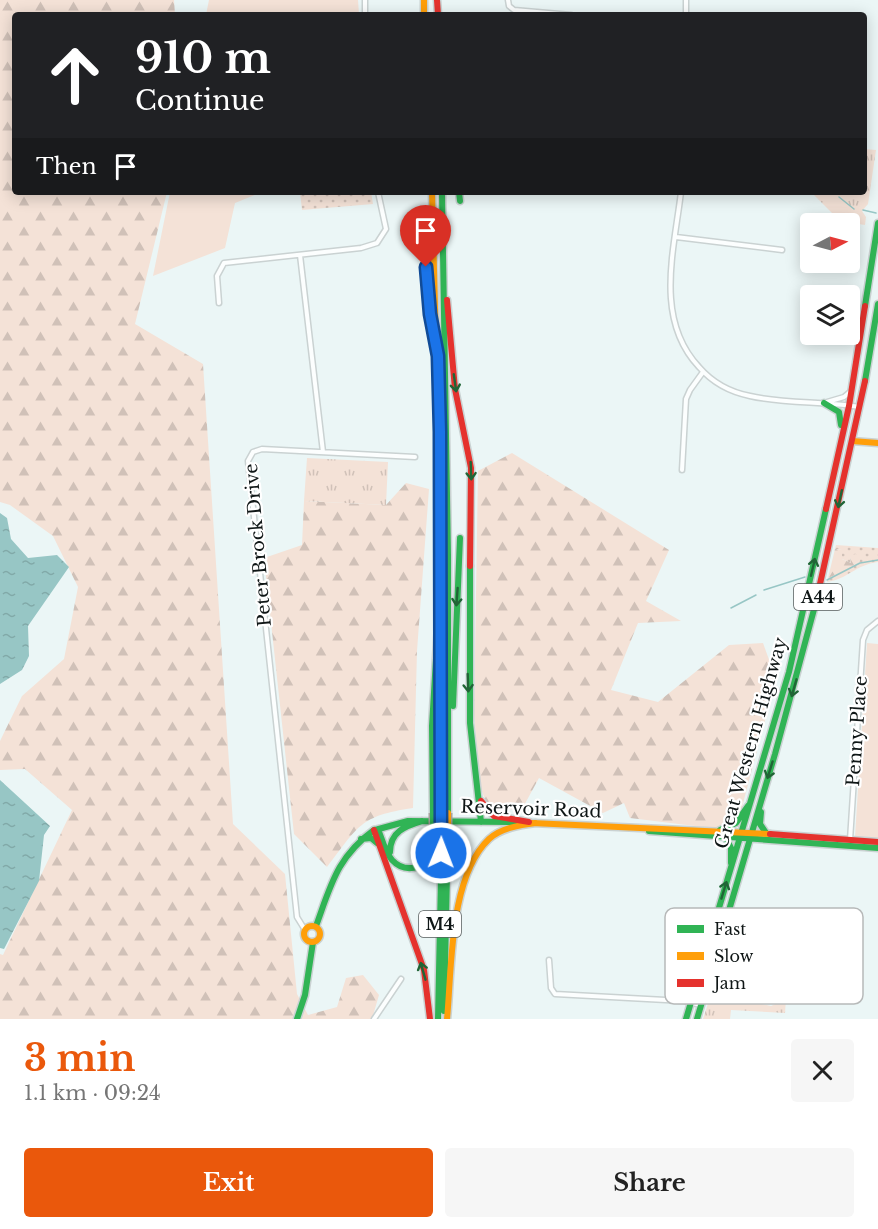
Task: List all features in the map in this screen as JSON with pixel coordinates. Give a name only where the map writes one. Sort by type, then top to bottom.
[{"type":"main road","name":"M4","points":[[432,195],[442,577],[446,1019]]},
{"type":"main road","name":"M4","points":[[442,195],[448,566],[448,751],[445,813]]},
{"type":"main road","points":[[459,195],[460,201]]},
{"type":"main road","name":"Great Western Highway","points":[[719,908],[789,672],[849,406],[878,223]]},
{"type":"main road","points":[[423,234],[430,314],[438,356]]},
{"type":"main road","points":[[443,262],[455,389],[471,468],[468,678],[481,822]]},
{"type":"main road","name":"Great Western Highway","points":[[729,908],[806,646],[860,407],[878,304]]},
{"type":"main road","points":[[824,403],[837,410],[842,420],[828,502]]},
{"type":"main road","points":[[852,441],[878,443]]},
{"type":"main road","points":[[448,751],[452,718],[460,538]]},
{"type":"main road","name":"M4","points":[[396,863],[412,869],[425,864],[432,851],[433,712],[442,577]]},
{"type":"main road","points":[[764,789],[760,824],[768,834]]},
{"type":"main road","points":[[477,792],[483,806],[494,816],[536,823]]},
{"type":"main road","points":[[716,832],[736,823],[751,803]]},
{"type":"main road","points":[[396,863],[389,848],[393,836],[403,827],[422,821]]},
{"type":"main road","name":"Reservoir Road","points":[[316,926],[334,870],[347,852],[361,839],[394,823],[422,821],[536,823],[716,832],[751,837],[850,844],[878,842]]},
{"type":"main road","points":[[446,1019],[459,907],[475,856],[481,846],[494,835],[510,828],[536,823]]},
{"type":"main road","name":"Reservoir Road","points":[[624,828],[726,838],[741,836]]},
{"type":"main road","name":"M4","points":[[438,1019],[445,829]]},
{"type":"main road","points":[[376,830],[389,855],[396,863]]},
{"type":"main road","points":[[376,830],[379,846],[424,970],[430,1019]]},
{"type":"main road","name":"Reservoir Road","points":[[751,837],[768,834],[878,848]]},
{"type":"main road","points":[[726,838],[731,848],[731,867]]},
{"type":"main road","points":[[361,839],[373,839],[379,846]]},
{"type":"main road","points":[[297,1019],[305,995],[313,942],[320,936],[316,926],[305,930],[306,940],[313,942]]},
{"type":"main road","name":"Great Western Highway","points":[[686,1019],[690,1004]]},
{"type":"main road","name":"Great Western Highway","points":[[697,1019],[701,1005]]},
{"type":"street","points":[[508,0],[509,6],[514,10],[537,12]]},
{"type":"street","points":[[219,303],[217,276],[224,264],[361,248],[377,243],[386,229],[379,195]]},
{"type":"street","points":[[681,195],[670,296],[672,318],[684,348],[703,372],[719,384],[743,395],[860,407]]},
{"type":"street","points":[[676,237],[782,249]]},
{"type":"street","points":[[300,255],[323,452],[415,457]]},
{"type":"street","points":[[682,470],[686,399],[703,372]]},
{"type":"street","points":[[824,403],[844,397],[852,390]]},
{"type":"street","name":"Peter Brock Drive","points":[[305,930],[297,917],[248,461],[253,452],[262,449],[323,452]]},
{"type":"street","name":"Penny Place","points":[[850,844],[863,640],[867,630],[878,621]]},
{"type":"street","points":[[549,960],[551,988],[555,994],[665,1000]]},
{"type":"street","points":[[374,1019],[401,979]]},
{"type":"green space","points":[[0,0],[174,0],[175,12],[12,12],[12,195],[166,195],[135,324],[203,364],[233,824],[285,874],[297,994],[308,1015],[337,1007],[346,978],[363,975],[379,995],[372,1019],[0,1019],[0,954],[3,955],[72,810],[25,769],[0,770],[0,741],[22,696],[64,659],[78,587],[53,536],[10,505],[0,502]]},
{"type":"green space","points":[[209,0],[358,0],[359,12],[207,12]]},
{"type":"green space","points":[[867,149],[876,150],[868,204],[862,211],[866,217],[865,225],[860,224],[860,213],[832,213],[814,195],[867,195]]},
{"type":"green space","points":[[169,195],[255,195],[235,203],[225,248],[153,276]]},
{"type":"green space","points":[[300,195],[372,195],[373,204],[302,210]]},
{"type":"green space","points":[[512,453],[669,550],[646,601],[681,621],[638,623],[611,690],[658,702],[729,645],[763,643],[776,679],[741,811],[723,827],[711,828],[630,818],[624,803],[603,813],[539,778],[521,811],[487,805],[480,786],[474,714],[478,471]]},
{"type":"green space","points":[[307,458],[388,462],[386,505],[304,501]]},
{"type":"green space","points":[[406,483],[429,489],[417,651],[413,808],[370,819],[354,832],[327,867],[294,834],[264,558],[302,545],[304,501],[386,505]]},
{"type":"green space","points":[[836,545],[878,548],[878,562],[827,582],[828,578],[849,569],[860,560],[850,557],[851,563],[842,559],[842,550],[835,549]]},
{"type":"green space","points":[[835,549],[842,550],[842,559],[851,563],[850,557],[855,554],[860,555],[860,560],[849,569],[828,578]]},
{"type":"green space","points":[[867,643],[878,644],[878,839],[855,837]]},
{"type":"green space","points":[[708,1004],[771,1006],[786,1004],[785,1013],[731,1010],[730,1019],[703,1019]]},
{"type":"water","points":[[0,513],[7,518],[11,539],[28,558],[57,555],[69,567],[28,626],[29,656],[22,670],[0,684]]},
{"type":"water","points":[[0,780],[50,826],[44,835],[39,881],[4,949],[0,948]]},
{"type":"waterway","points":[[839,197],[854,209]]},
{"type":"waterway","points":[[863,210],[876,213]]},
{"type":"waterway","points":[[827,580],[860,563],[878,560]]},
{"type":"waterway","points":[[764,590],[805,577]]},
{"type":"waterway","points":[[731,608],[756,595]]},
{"type":"traffic: fast","points":[[442,195],[448,555],[448,813]]},
{"type":"traffic: fast","points":[[459,195],[460,201]]},
{"type":"traffic: fast","points":[[865,306],[878,223]]},
{"type":"traffic: fast","points":[[865,381],[878,304]]},
{"type":"traffic: fast","points":[[824,403],[839,412],[841,425]]},
{"type":"traffic: fast","points":[[719,908],[789,672],[826,509]]},
{"type":"traffic: fast","points":[[441,538],[442,813]]},
{"type":"traffic: fast","points":[[453,706],[460,538]]},
{"type":"traffic: fast","points":[[470,566],[470,723],[481,822]]},
{"type":"traffic: fast","points":[[730,908],[775,754],[816,602]]},
{"type":"traffic: fast","points":[[433,813],[432,726],[438,625]]},
{"type":"traffic: fast","points":[[720,830],[736,823],[748,806]]},
{"type":"traffic: fast","points":[[761,812],[760,824],[766,833]]},
{"type":"traffic: fast","points":[[433,813],[433,829]]},
{"type":"traffic: fast","points":[[442,813],[442,829]]},
{"type":"traffic: fast","points":[[375,830],[408,821],[517,822]]},
{"type":"traffic: fast","points":[[390,852],[393,839],[400,831],[422,821]]},
{"type":"traffic: fast","points":[[378,829],[392,860],[408,868],[419,866],[428,859],[433,847],[433,829]]},
{"type":"traffic: fast","points":[[438,1019],[442,829]]},
{"type":"traffic: fast","points":[[444,1011],[448,829]]},
{"type":"traffic: fast","points":[[316,926],[331,885],[343,861],[374,830]]},
{"type":"traffic: fast","points":[[649,831],[878,848]]},
{"type":"traffic: fast","points":[[361,839],[371,838],[377,843]]},
{"type":"traffic: fast","points":[[726,838],[731,848],[731,863]]},
{"type":"traffic: fast","points":[[297,1019],[305,995],[313,942]]},
{"type":"traffic: fast","points":[[686,1019],[690,1004]]},
{"type":"traffic: fast","points":[[697,1019],[701,1004]]},
{"type":"traffic: slow","points":[[424,0],[424,12]]},
{"type":"traffic: slow","points":[[432,195],[441,538]]},
{"type":"traffic: slow","points":[[852,441],[878,443]]},
{"type":"traffic: slow","points":[[448,813],[448,829]]},
{"type":"traffic: slow","points":[[532,823],[770,834]]},
{"type":"traffic: slow","points":[[447,1019],[455,924],[466,876],[476,856],[494,835],[511,828],[536,823]]},
{"type":"traffic: slow","points":[[309,926],[315,926],[320,934],[318,940],[309,942],[304,937],[304,931],[309,926]]},
{"type":"traffic: jam","points":[[437,0],[438,12]]},
{"type":"traffic: jam","points":[[423,234],[434,334]]},
{"type":"traffic: jam","points":[[447,300],[455,389],[471,468],[470,566]]},
{"type":"traffic: jam","points":[[826,509],[849,406],[865,306]]},
{"type":"traffic: jam","points":[[816,602],[865,381]]},
{"type":"traffic: jam","points":[[481,801],[494,816],[529,822]]},
{"type":"traffic: jam","points":[[374,830],[424,970],[430,1019]]},
{"type":"traffic: jam","points":[[770,834],[878,842]]},
{"type":"route","points":[[426,267],[430,314],[438,356],[440,432],[441,853]]}]
